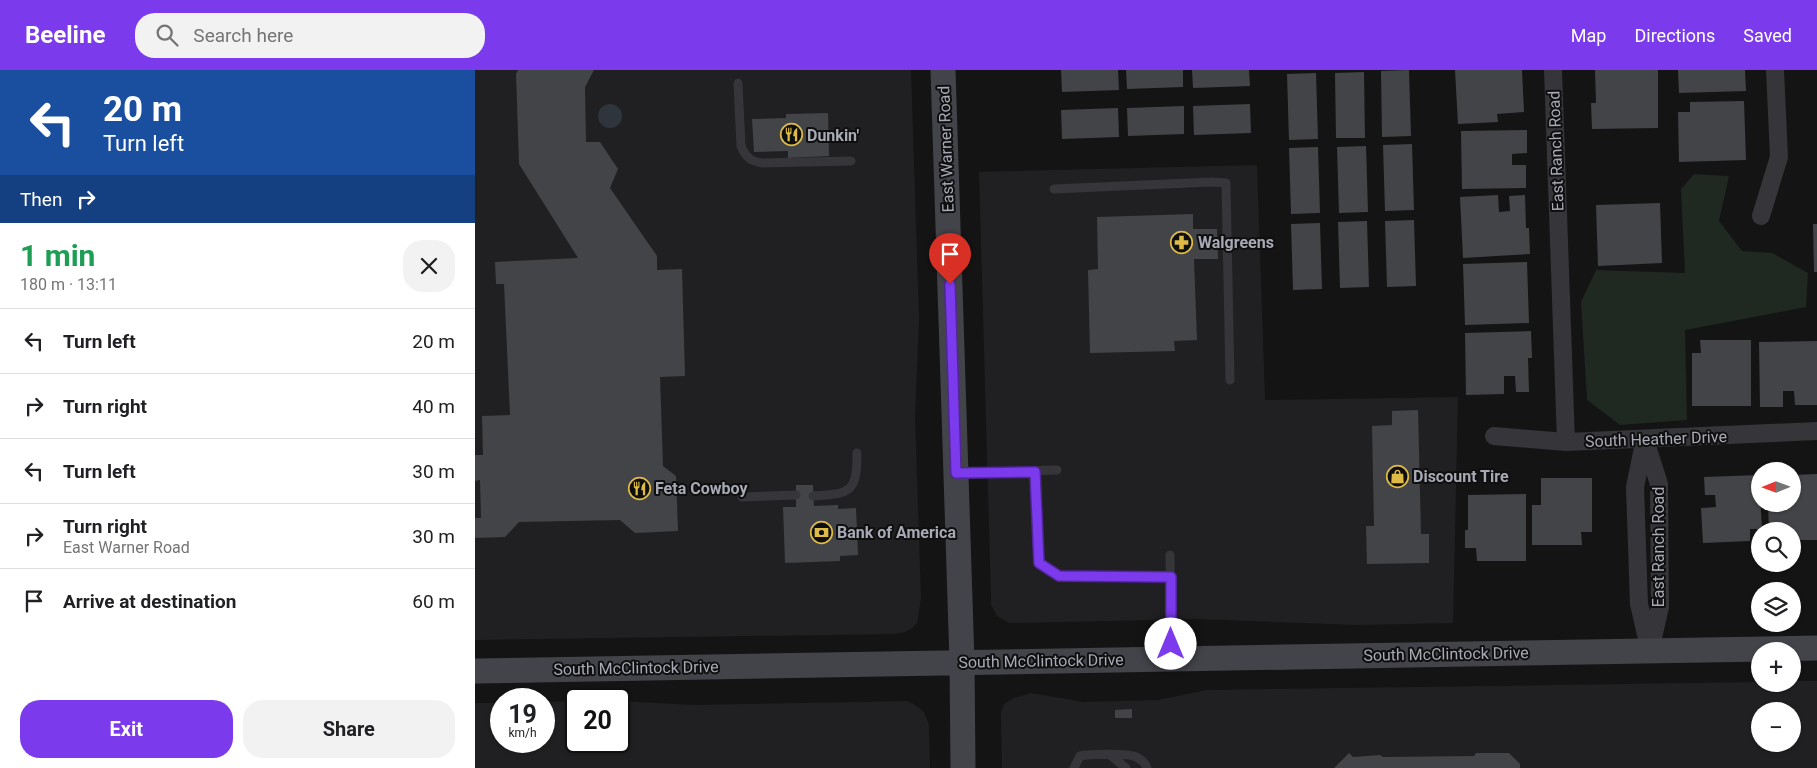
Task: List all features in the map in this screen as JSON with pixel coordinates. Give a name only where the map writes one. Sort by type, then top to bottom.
[{"type":"main road","name":"East Warner Road","points":[[943,70],[962,662],[963,768]]},
{"type":"main road","name":"South McClintock Drive","points":[[475,671],[1817,648]]},
{"type":"street","name":"East Ranch Road","points":[[1553,70],[1565,442]]},
{"type":"street","points":[[1761,216],[1779,157],[1775,70]]},
{"type":"street","name":"South Heather Drive","points":[[1494,436],[1565,442],[1817,432]]},
{"type":"street","name":"East Ranch Road","points":[[1645,440],[1635,486],[1639,604],[1650,651]]},
{"type":"lane","points":[[738,82],[741,146],[745,155],[753,161],[762,163],[851,161]]},
{"type":"lane","points":[[1054,188],[1226,183],[1230,380]]},
{"type":"lane","points":[[813,496],[845,491],[855,483],[857,453]]},
{"type":"lane","points":[[956,473],[1057,470]]},
{"type":"lane","points":[[1035,472],[1039,563],[1059,576],[1171,577]]},
{"type":"lane","points":[[741,497],[796,496]]},
{"type":"lane","points":[[1170,555],[1171,659]]},
{"type":"lane","points":[[1074,768],[1080,756],[1088,754],[1135,756],[1144,762],[1147,768]]},
{"type":"lane","points":[[1110,755],[1126,768]]},
{"type":"shaded area","points":[[475,70],[911,70],[919,319],[915,417],[921,598],[917,623],[912,628],[905,632],[894,634],[475,640]]},
{"type":"shaded area","points":[[610,104],[619,107],[622,116],[619,125],[610,128],[601,125],[598,116],[601,107]]},
{"type":"shaded area","points":[[1257,165],[1265,400],[1458,397],[1453,623],[1355,625],[1196,619],[1007,622],[997,616],[991,604],[979,172]]},
{"type":"shaded area","points":[[1694,174],[1729,176],[1719,221],[1742,251],[1772,253],[1808,273],[1806,307],[1685,330],[1687,420],[1620,425],[1587,400],[1581,302],[1596,270],[1685,273],[1681,189]]},
{"type":"shaded area","points":[[1801,681],[1817,681],[1817,768],[1002,768],[1001,713],[1004,704],[1014,698],[1031,693],[1084,702],[1158,700],[1207,690],[1751,682],[1751,692],[1801,692]]},
{"type":"shaded area","points":[[565,701],[565,753],[630,753],[630,702],[693,705],[907,701],[924,712],[929,725],[930,768],[475,768],[475,703],[490,703],[490,753],[555,753],[555,702]]},
{"type":"building","points":[[518,70],[594,70],[585,87],[586,142],[600,142],[618,169],[610,188],[657,256],[657,270],[682,269],[685,376],[660,377],[663,466],[676,476],[678,531],[635,533],[620,520],[519,522],[505,537],[475,538],[475,518],[481,518],[480,480],[475,481],[475,455],[483,455],[482,416],[510,415],[504,284],[496,284],[495,262],[578,258],[519,164],[516,74]]},
{"type":"building","points":[[1061,70],[1118,70],[1119,90],[1062,92]]},
{"type":"building","points":[[1126,70],[1183,70],[1183,87],[1127,89]]},
{"type":"building","points":[[1192,70],[1249,70],[1250,86],[1193,88]]},
{"type":"building","points":[[1409,70],[1411,136],[1382,137],[1381,71]]},
{"type":"building","points":[[1455,70],[1522,70],[1524,112],[1497,114],[1498,122],[1458,124]]},
{"type":"building","points":[[1595,70],[1658,70],[1658,128],[1592,129],[1591,103],[1596,103]]},
{"type":"building","points":[[1678,70],[1745,70],[1746,91],[1679,93]]},
{"type":"building","points":[[1364,72],[1365,138],[1336,138],[1335,73]]},
{"type":"building","points":[[1316,73],[1318,139],[1289,140],[1287,74]]},
{"type":"building","points":[[1744,101],[1746,160],[1679,162],[1678,112],[1690,112],[1690,102]]},
{"type":"building","points":[[1250,104],[1251,133],[1194,135],[1193,106]]},
{"type":"building","points":[[1184,106],[1184,134],[1128,136],[1127,108]]},
{"type":"building","points":[[1118,108],[1119,137],[1062,139],[1061,110]]},
{"type":"building","name":"Dunkin'","points":[[828,113],[829,156],[788,158],[788,151],[754,152],[752,119],[786,118],[786,114]]},
{"type":"building","points":[[1527,130],[1527,153],[1512,154],[1512,165],[1526,165],[1526,188],[1462,189],[1461,131]]},
{"type":"building","points":[[1412,144],[1414,210],[1385,211],[1383,145]]},
{"type":"building","points":[[1366,146],[1368,212],[1339,213],[1337,147]]},
{"type":"building","points":[[1318,147],[1320,213],[1291,214],[1289,148]]},
{"type":"building","points":[[1498,195],[1499,212],[1510,211],[1509,196],[1525,195],[1526,228],[1529,228],[1530,254],[1463,258],[1460,197]]},
{"type":"building","points":[[1660,203],[1662,263],[1598,266],[1596,205]]},
{"type":"building","name":"Walgreens","points":[[1193,214],[1193,229],[1217,229],[1218,259],[1194,259],[1197,340],[1174,341],[1175,351],[1090,353],[1088,270],[1098,269],[1097,217]]},
{"type":"building","points":[[1414,220],[1416,286],[1387,287],[1385,221]]},
{"type":"building","points":[[1367,221],[1369,287],[1340,288],[1338,222]]},
{"type":"building","points":[[1320,223],[1322,289],[1293,290],[1291,224]]},
{"type":"building","points":[[1813,224],[1817,224],[1817,272],[1814,272]]},
{"type":"building","points":[[1527,262],[1529,323],[1465,325],[1463,264]]},
{"type":"building","points":[[1531,331],[1532,358],[1528,358],[1529,392],[1516,392],[1515,376],[1504,376],[1504,394],[1466,395],[1465,333]]},
{"type":"building","points":[[1700,340],[1751,340],[1751,406],[1692,406],[1692,353],[1701,353]]},
{"type":"building","points":[[1817,341],[1817,405],[1795,405],[1794,391],[1783,391],[1783,407],[1760,407],[1759,342]]},
{"type":"building","name":"Discount Tire","points":[[1418,410],[1421,534],[1429,534],[1429,563],[1367,564],[1366,526],[1374,526],[1372,426],[1392,425],[1392,411]]},
{"type":"building","points":[[1817,474],[1817,540],[1801,540],[1801,522],[1769,522],[1768,512],[1801,512],[1801,475]]},
{"type":"building","points":[[1751,475],[1751,512],[1761,512],[1762,522],[1751,522],[1750,541],[1703,543],[1701,508],[1716,507],[1715,495],[1705,495],[1704,477]]},
{"type":"building","points":[[1541,478],[1592,478],[1592,532],[1581,532],[1582,545],[1532,545],[1532,505],[1541,505]]},
{"type":"building","name":"Bank of America","points":[[796,485],[813,485],[814,506],[838,505],[838,509],[856,508],[858,555],[840,556],[840,561],[785,563],[783,507],[796,507]]},
{"type":"building","points":[[1526,494],[1526,561],[1477,561],[1476,548],[1465,548],[1465,530],[1468,530],[1468,495]]},
{"type":"building","points":[[1132,709],[1132,718],[1115,718],[1115,710]]},
{"type":"building","points":[[1349,753],[1353,757],[1380,755],[1383,757],[1474,756],[1476,753],[1509,753],[1520,764],[1520,768],[1334,768]]},
{"type":"place","name":"Dunkin'","points":[[791,135]]},
{"type":"place","name":"Walgreens","points":[[1182,242]]},
{"type":"place","name":"Discount Tire","points":[[1397,476]]},
{"type":"place","name":"Feta Cowboy","points":[[639,488]]},
{"type":"place","name":"Bank of America","points":[[821,532]]},
{"type":"route","points":[[950,284],[956,473],[1035,472],[1039,563],[1059,576],[1171,577],[1171,644]]}]
